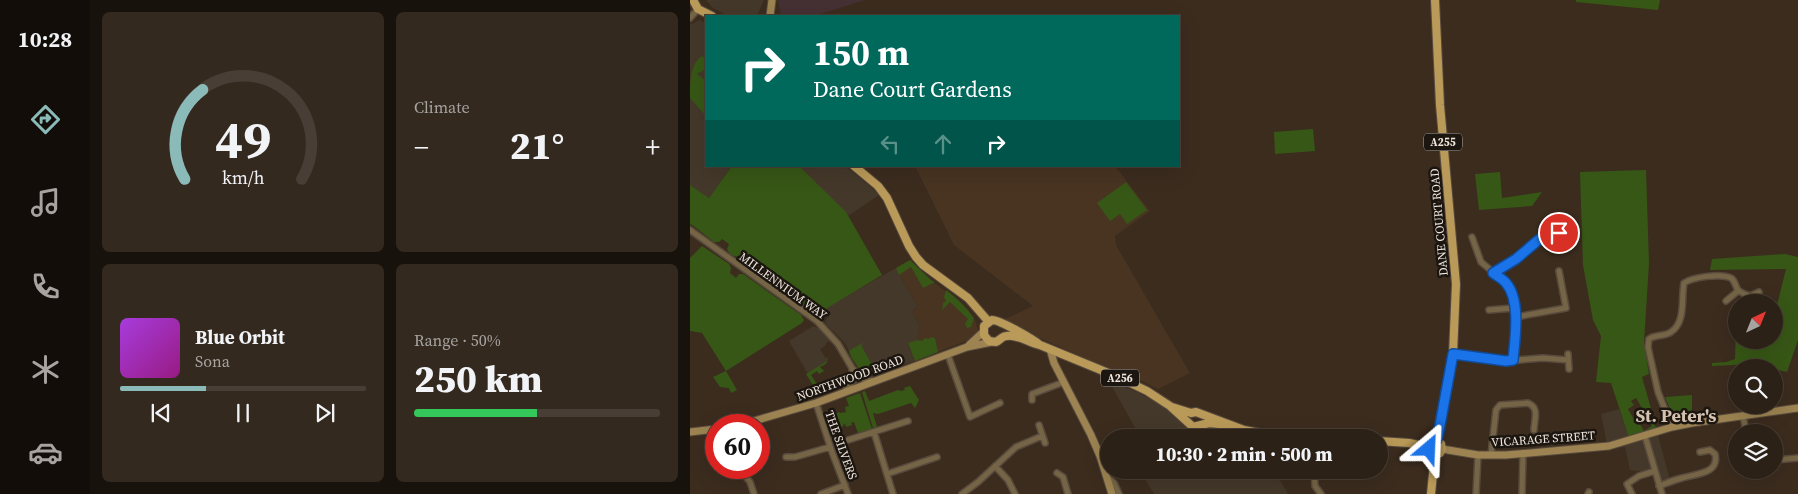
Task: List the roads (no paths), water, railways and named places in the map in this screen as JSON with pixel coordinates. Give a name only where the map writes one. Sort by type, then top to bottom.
[{"type":"main road","points":[[693,0],[698,10],[710,15]]},
{"type":"main road","name":"DANE COURT ROAD","points":[[1435,0],[1440,105],[1455,267],[1453,354],[1436,441]]},
{"type":"main road","points":[[855,167],[878,186],[887,198],[916,257],[923,265],[968,298],[988,321],[983,331]]},
{"type":"main road","points":[[964,296],[977,317],[986,338],[992,342],[999,341],[1005,331],[1002,323]]},
{"type":"main road","name":"A256","points":[[988,321],[995,320],[1002,323],[1040,345]]},
{"type":"main road","name":"A256","points":[[1003,336],[1011,336],[1040,345],[1118,377],[1147,391],[1170,406],[1187,421]]},
{"type":"main road","name":"A256","points":[[1170,406],[1191,413]]},
{"type":"main road","points":[[1229,425],[1214,423],[1193,427],[1187,421],[1188,416],[1196,412],[1241,429]]},
{"type":"main road","points":[[1201,414],[1203,418],[1201,424]]},
{"type":"main road","points":[[1429,447],[1432,442],[1436,441],[1441,444],[1438,452],[1432,494]]},
{"type":"main road","points":[[1388,442],[1429,447],[1430,451],[1438,452]]},
{"type":"street","points":[[690,18],[698,10]]},
{"type":"street","name":"MILLENNIUM WAY","points":[[690,230],[817,321],[838,344],[852,368],[863,378],[874,381]]},
{"type":"street","points":[[1493,273],[1516,259],[1542,237],[1559,233]]},
{"type":"street","points":[[1472,236],[1481,262],[1510,288],[1516,317],[1513,360]]},
{"type":"street","points":[[1516,317],[1568,309],[1560,274],[1567,275]]},
{"type":"street","points":[[1672,427],[1658,392],[1648,347],[1649,340],[1654,336],[1668,334],[1676,327],[1681,318],[1684,283],[1709,276],[1728,277],[1733,280],[1738,290],[1750,296],[1759,292]]},
{"type":"street","points":[[1726,301],[1738,290]]},
{"type":"street","points":[[1489,310],[1514,308]]},
{"type":"street","name":"NORTHWOOD ROAD","points":[[967,347],[983,331]]},
{"type":"street","name":"NORTHWOOD ROAD","points":[[770,416],[842,394],[967,347],[992,342]]},
{"type":"street","points":[[1050,349],[1054,363],[1091,435],[1100,458]]},
{"type":"street","points":[[1453,354],[1506,361],[1543,358],[1568,360]]},
{"type":"street","points":[[1568,354],[1569,369]]},
{"type":"street","points":[[948,355],[970,417],[1000,404]]},
{"type":"street","points":[[842,394],[853,381],[852,368]]},
{"type":"street","points":[[1032,400],[1032,394],[1064,382]]},
{"type":"street","name":"THE SILVERS","points":[[816,403],[848,494]]},
{"type":"street","points":[[1491,455],[1496,410],[1500,405],[1528,403],[1532,405],[1536,410],[1533,427]]},
{"type":"street","name":"VICARAGE STREET","points":[[1438,452],[1478,455],[1523,454],[1609,446],[1672,427],[1798,408]]},
{"type":"street","points":[[1743,416],[1745,424]]},
{"type":"street","points":[[848,440],[908,421]]},
{"type":"street","points":[[1039,425],[1045,443]]},
{"type":"street","points":[[690,432],[705,430]]},
{"type":"street","points":[[874,432],[893,494]]},
{"type":"street","points":[[962,494],[1016,447],[1042,436]]},
{"type":"street","points":[[1645,436],[1662,494]]},
{"type":"street","points":[[786,457],[795,457],[830,446]]},
{"type":"street","points":[[1659,486],[1680,478],[1709,471],[1715,462],[1715,454],[1710,450],[1700,452]]},
{"type":"street","points":[[1522,494],[1523,454]]},
{"type":"street","points":[[1476,494],[1478,455]]},
{"type":"street","points":[[887,474],[937,457]]},
{"type":"street","points":[[1783,459],[1798,458]]},
{"type":"street","points":[[995,466],[1008,480],[1015,494]]},
{"type":"street","points":[[1632,494],[1627,484],[1639,476],[1655,470]]},
{"type":"street","points":[[1057,473],[1063,477],[1068,494]]},
{"type":"street","points":[[748,479],[754,494]]},
{"type":"street","points":[[1108,479],[1112,494]]},
{"type":"street","points":[[1109,479],[1114,483],[1120,494]]},
{"type":"street","points":[[1315,479],[1315,486],[1321,494]]},
{"type":"street","points":[[821,494],[845,485]]},
{"type":"district","name":"St. Peter's","points":[[1676,415]]}]
